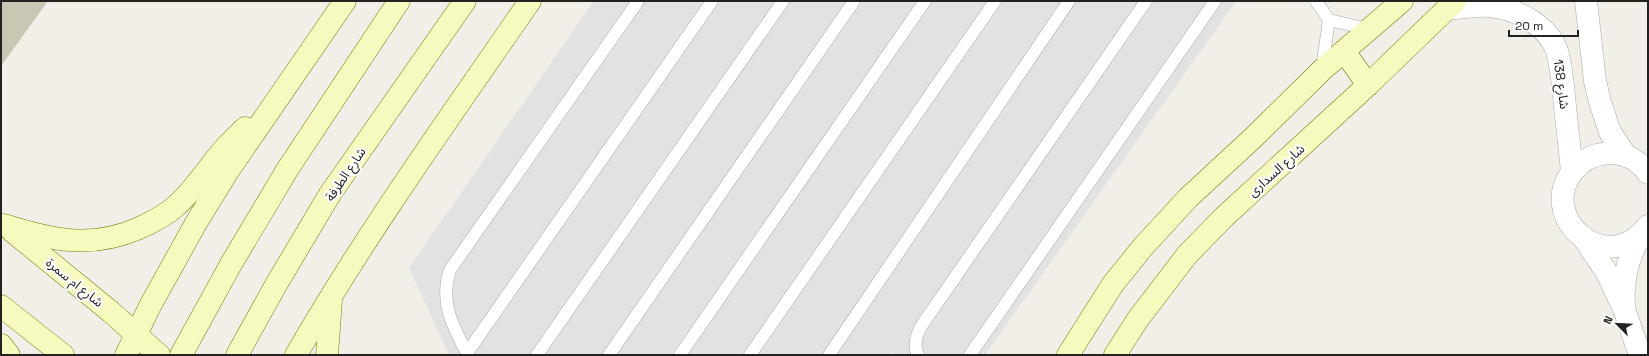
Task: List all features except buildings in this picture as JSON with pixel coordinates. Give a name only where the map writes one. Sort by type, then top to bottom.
[{"type":"main road","points":[[126,355],[147,344],[196,223],[228,171],[344,1]]},
{"type":"main road","points":[[181,355],[231,264],[287,170],[399,1]]},
{"type":"main road","name":"شارع الطرفة","points":[[238,355],[277,283],[330,194],[465,1]]},
{"type":"main road","points":[[296,355],[332,293],[395,196],[530,1]]},
{"type":"main road","points":[[1068,355],[1113,284],[1142,248],[1188,198],[1254,137],[1322,70],[1402,1]]},
{"type":"main road","name":"شارع السدارى","points":[[1115,355],[1138,319],[1187,255],[1224,217],[1368,85],[1451,5]]},
{"type":"main road","points":[[1344,50],[1368,85]]},
{"type":"main road","points":[[2,224],[44,236],[70,241],[93,241],[120,236],[160,218],[176,206],[198,183],[220,154],[233,140],[245,128],[270,110]]},
{"type":"main road","name":"شارع ام سمرة","points":[[2,224],[147,344]]},
{"type":"main road","points":[[327,355],[328,321],[332,293]]},
{"type":"main road","points":[[1,306],[63,355]]},
{"type":"main road","points":[[1,345],[9,355]]},
{"type":"street","points":[[1586,1],[1595,80],[1600,102],[1610,132],[1626,156]]},
{"type":"street","name":"شارع 138","points":[[1451,5],[1503,8],[1530,19],[1547,36],[1556,50],[1562,73],[1572,172]]},
{"type":"street","points":[[1640,355],[1624,308],[1606,273],[1585,240],[1572,227],[1564,209],[1564,190],[1572,172],[1592,156],[1609,153],[1626,156],[1639,163],[1648,173]]},
{"type":"street","points":[[1585,240],[1606,246],[1616,246],[1635,239],[1646,229]]},
{"type":"street","points":[[1624,308],[1624,281],[1626,267],[1636,243],[1646,229]]},
{"type":"lane","points":[[468,354],[446,304],[446,280],[450,270],[638,1]]},
{"type":"lane","points":[[468,354],[712,1]]},
{"type":"lane","points":[[538,355],[783,1]]},
{"type":"lane","points":[[609,355],[854,1]]},
{"type":"lane","points":[[680,355],[926,1]]},
{"type":"lane","points":[[750,355],[995,1]]},
{"type":"lane","points":[[829,355],[1069,1]]},
{"type":"lane","points":[[918,355],[916,342],[917,334],[922,325],[1146,1]]},
{"type":"lane","points":[[970,355],[1216,1]]},
{"type":"lane","points":[[1316,1],[1329,20],[1322,70]]},
{"type":"lane","points":[[1329,20],[1368,29]]},
{"type":"shaded area","points":[[1,1],[48,1],[1,66]]},
{"type":"shaded area","points":[[594,1],[1236,1],[985,355],[897,355],[892,352],[890,355],[449,355],[409,268]]}]
